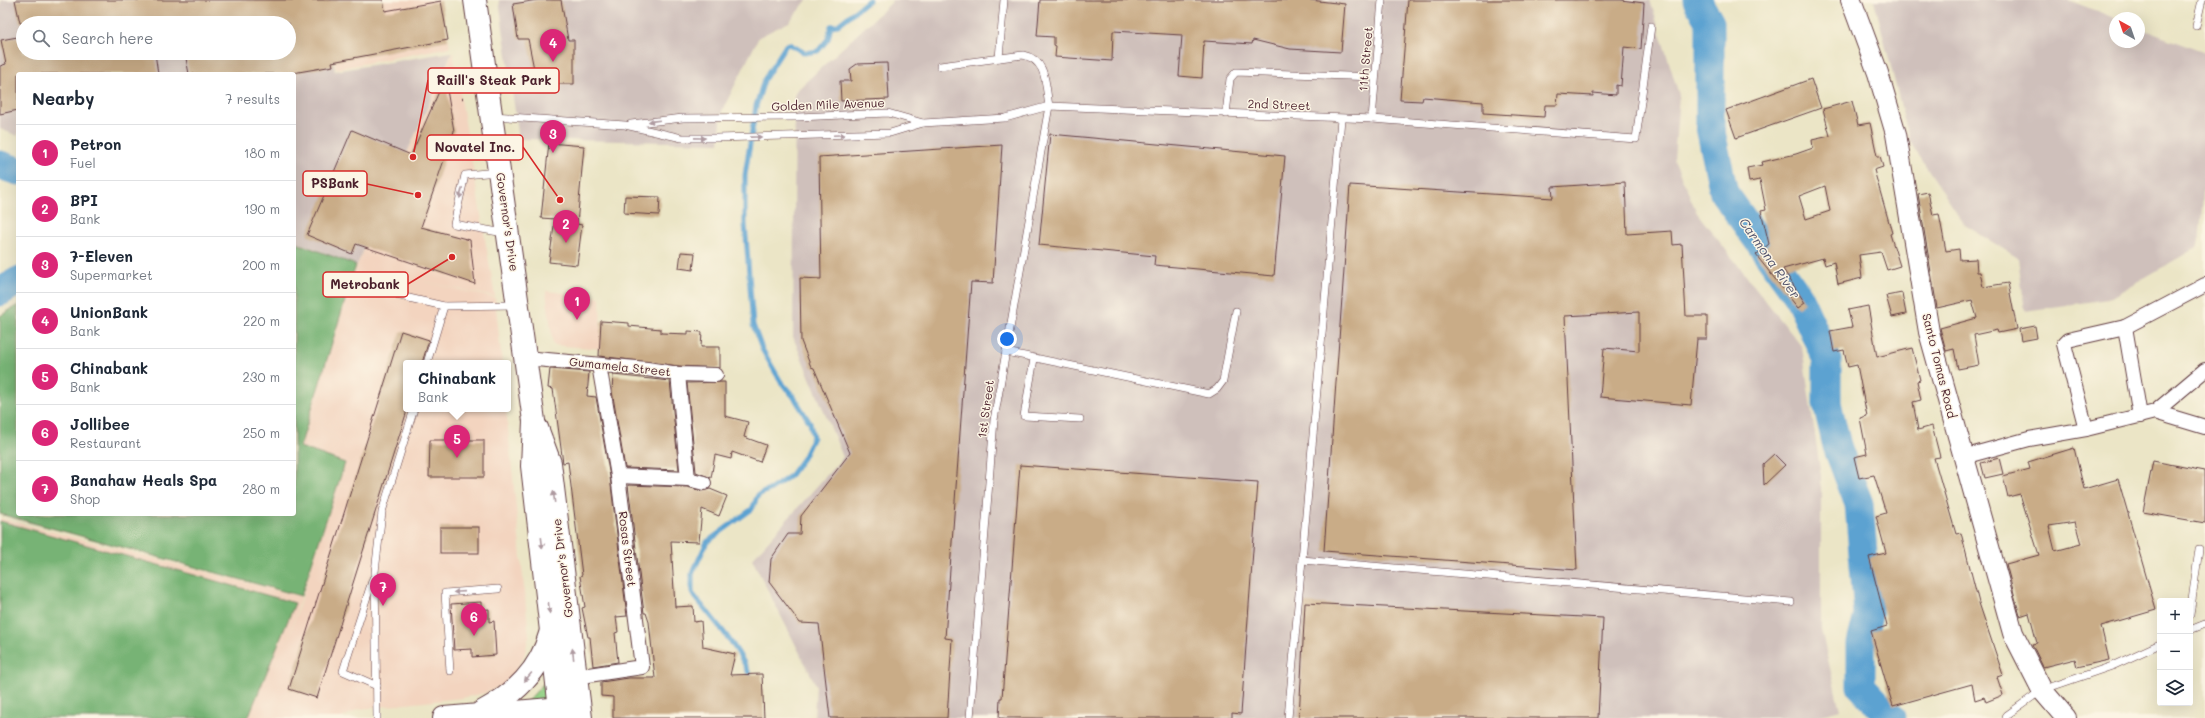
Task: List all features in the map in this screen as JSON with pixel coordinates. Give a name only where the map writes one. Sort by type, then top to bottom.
[{"type":"highway","name":"Governor's Drive","points":[[474,0],[500,171],[534,421],[532,466],[552,630],[570,712]]},
{"type":"highway","name":"Governor's Drive","points":[[534,421],[550,463],[575,677],[570,712]]},
{"type":"highway","points":[[476,715],[510,694],[530,675],[543,655],[552,630]]},
{"type":"highway","points":[[444,718],[476,715],[570,712]]},
{"type":"street","name":"Santo Tomas Road","points":[[1851,0],[1878,73],[1896,134],[1929,332],[2013,633],[2042,690],[2063,717]]},
{"type":"street","points":[[2086,429],[2064,344],[2068,340],[2125,327],[2205,285]]},
{"type":"street","points":[[2125,327],[2140,416]]},
{"type":"street","name":"Gumamela Street","points":[[525,358],[678,374],[716,374]]},
{"type":"street","name":"Rosas Street","points":[[575,677],[642,667],[618,476],[599,365]]},
{"type":"street","points":[[1963,457],[2029,439],[2086,429],[2155,412],[2205,370]]},
{"type":"street","points":[[678,374],[688,479]]},
{"type":"street","points":[[2155,412],[2205,427]]},
{"type":"street","points":[[618,476],[688,479],[704,483]]},
{"type":"lane","points":[[999,58],[1004,0]]},
{"type":"lane","name":"11th Street","points":[[1372,119],[1382,0]]},
{"type":"lane","points":[[2196,26],[2202,0]]},
{"type":"lane","name":"2nd Street","points":[[922,123],[1005,118],[1049,106],[1372,119],[1636,139],[1651,26]]},
{"type":"lane","points":[[940,66],[1023,55],[1033,57],[1042,67],[1049,106]]},
{"type":"lane","points":[[1226,114],[1230,79],[1236,72],[1375,77]]},
{"type":"lane","name":"1st Street","points":[[970,718],[994,420],[1049,106]]},
{"type":"lane","name":"Golden Mile Avenue","points":[[625,125],[684,118],[798,117],[888,113],[922,123]]},
{"type":"lane","name":"Golden Mile Avenue","points":[[492,116],[625,125],[682,138],[890,133],[922,123]]},
{"type":"lane","points":[[1288,718],[1341,118]]},
{"type":"lane","points":[[500,171],[465,175],[454,224],[508,233]]},
{"type":"lane","points":[[400,296],[444,306],[500,306],[518,304]]},
{"type":"lane","points":[[428,360],[444,306]]},
{"type":"lane","points":[[1006,352],[1208,394],[1217,389],[1223,381],[1236,311]]},
{"type":"lane","points":[[1034,359],[1024,416],[1080,419]]},
{"type":"lane","points":[[377,714],[375,572],[382,512],[413,412]]},
{"type":"lane","points":[[2192,598],[2199,549]]},
{"type":"lane","points":[[1302,560],[1791,602]]},
{"type":"lane","points":[[375,572],[342,671],[377,686]]},
{"type":"lane","points":[[450,671],[445,593],[498,589]]},
{"type":"lane","points":[[2193,629],[2205,624]]},
{"type":"lane","points":[[2006,718],[2007,715],[2042,690],[2112,666],[2157,645]]},
{"type":"shaded area","points":[[2,0],[323,0],[335,71],[452,52],[357,265],[296,242],[296,72],[16,72],[16,135],[0,129],[0,5]]},
{"type":"shaded area","points":[[323,0],[441,0],[450,47],[336,69]]},
{"type":"shaded area","points":[[499,0],[807,0],[789,22],[759,37],[722,111],[719,143],[519,139]]},
{"type":"shaded area","points":[[891,0],[1650,0],[1679,95],[1674,160],[1697,213],[1802,347],[1821,476],[1821,630],[1840,710],[1811,718],[814,718],[816,685],[752,559],[843,457],[793,337],[795,92],[892,2]]},
{"type":"shaded area","points":[[1874,0],[2068,0],[2109,16],[2109,48],[2145,48],[2145,30],[2205,53],[2205,168],[2199,246],[2108,299],[2025,311],[2018,258],[1965,225],[1910,142]]},
{"type":"shaded area","points":[[453,52],[495,297],[417,280],[495,298],[502,360],[403,360],[403,412],[506,412],[529,636],[524,656],[515,672],[503,685],[485,693],[462,698],[359,709],[342,718],[0,718],[0,518],[301,597],[286,647],[345,463],[300,447],[357,265]]},
{"type":"shaded area","points":[[546,291],[600,297],[601,349],[553,345]]},
{"type":"green space","points":[[296,243],[356,265],[300,447],[345,463],[301,596],[0,514],[0,316],[16,306],[16,516],[296,516]]},
{"type":"green space","points":[[0,521],[295,603],[248,718],[0,718]]},
{"type":"green space","points":[[546,681],[553,703],[523,706]]},
{"type":"building","points":[[15,0],[383,0],[385,11],[441,1],[448,40],[332,62],[333,66],[296,72],[189,72],[186,60],[296,60],[296,16],[18,16]]},
{"type":"building","points":[[538,0],[561,0],[568,40],[574,40],[574,84],[537,84],[528,39],[518,39],[513,4]]},
{"type":"building","points":[[1040,0],[1310,0],[1345,4],[1341,52],[1290,49],[1253,40],[1252,44],[1204,41],[1202,78],[1179,76],[1182,35],[1113,31],[1112,61],[1055,57],[1056,46],[1054,45],[1054,37],[1037,36]]},
{"type":"building","points":[[1408,0],[1621,0],[1644,3],[1641,49],[1624,47],[1621,86],[1616,85],[1616,95],[1593,93],[1593,96],[1558,94],[1557,105],[1545,105],[1544,117],[1483,113],[1483,102],[1423,97],[1422,101],[1400,100]]},
{"type":"building","points":[[16,37],[16,60],[156,60],[158,72],[16,72],[16,110],[0,114],[0,66],[6,64],[1,40]]},
{"type":"building","points":[[887,63],[889,99],[841,101],[840,81],[851,81],[850,69],[857,64]]},
{"type":"building","points":[[445,78],[454,131],[421,227],[470,240],[475,284],[356,244],[352,254],[307,235],[352,130],[411,155]]},
{"type":"building","points":[[1811,79],[1821,108],[1736,138],[1726,110]]},
{"type":"building","points":[[1852,101],[1858,125],[1870,123],[1877,156],[1880,156],[1883,167],[1874,170],[1892,233],[1890,234],[1900,266],[1887,270],[1881,252],[1859,255],[1862,278],[1838,284],[1834,262],[1825,265],[1823,258],[1783,269],[1805,303],[1798,308],[1756,255],[1769,244],[1761,211],[1766,210],[1760,180],[1749,182],[1747,168],[1763,165],[1762,162],[1796,154],[1813,148],[1812,140],[1830,136],[1823,109]],"holes":[[[1825,186],[1830,211],[1806,219],[1799,196]]]},
{"type":"building","points":[[1050,134],[1285,156],[1274,276],[1154,265],[1155,256],[1039,245]]},
{"type":"building","points":[[549,143],[584,146],[577,224],[582,225],[577,265],[549,262],[555,219],[541,218]]},
{"type":"building","points":[[1002,145],[993,283],[971,282],[945,638],[952,639],[947,718],[830,718],[819,624],[800,623],[769,582],[771,559],[788,534],[800,534],[801,516],[850,453],[814,368],[811,367],[801,341],[800,278],[821,279],[819,157]]},
{"type":"building","points":[[1625,182],[1627,234],[1672,231],[1673,245],[1682,244],[1686,316],[1707,316],[1707,339],[1697,339],[1691,405],[1600,397],[1604,348],[1639,351],[1639,312],[1565,316],[1577,570],[1324,551],[1350,185],[1553,198],[1552,187]]},
{"type":"building","points":[[1928,192],[1933,215],[1939,214],[1946,251],[1959,249],[1960,260],[1976,259],[1977,272],[1980,272],[1983,287],[2008,283],[2017,329],[1998,333],[1997,330],[1974,335],[1979,365],[1958,369],[1954,349],[1946,351],[1940,328],[1977,318],[1972,300],[1937,308],[1918,194]]},
{"type":"building","points":[[625,196],[660,197],[659,215],[624,213]]},
{"type":"building","points":[[681,252],[695,253],[693,270],[679,268]]},
{"type":"building","points":[[1902,293],[1906,314],[1892,317],[1886,296]]},
{"type":"building","points":[[1868,306],[1877,357],[1912,348],[1920,380],[1917,381],[1921,400],[1913,402],[1918,430],[1932,426],[1940,457],[1934,458],[1956,534],[1961,533],[1979,603],[2003,675],[1997,677],[2003,695],[1986,702],[1984,697],[1975,700],[1972,684],[1893,706],[1871,631],[1887,626],[1869,557],[1886,553],[1876,516],[1886,513],[1874,475],[1859,478],[1854,457],[1867,454],[1860,418],[1867,416],[1857,365],[1848,367],[1844,350],[1834,352],[1830,331],[1852,327],[1848,310]]},
{"type":"building","points":[[601,321],[629,323],[629,326],[661,329],[661,333],[688,334],[688,331],[702,332],[701,347],[720,347],[720,368],[679,366],[599,356]]},
{"type":"building","points":[[2035,326],[2037,338],[2021,341],[2019,329]]},
{"type":"building","points":[[401,331],[429,340],[423,360],[403,360],[403,412],[406,412],[406,414],[317,698],[289,689]]},
{"type":"building","points":[[550,369],[589,372],[587,396],[596,397],[610,477],[627,616],[616,617],[618,632],[615,633],[618,662],[593,666],[590,637],[588,637],[582,608],[585,607],[580,576],[582,575],[568,462],[563,463],[553,389],[548,388]]},
{"type":"building","points":[[613,375],[670,381],[679,470],[625,468],[612,391]]},
{"type":"building","points":[[725,382],[725,416],[748,422],[744,437],[766,445],[760,462],[732,452],[731,459],[715,455],[711,478],[696,472],[687,383]]},
{"type":"building","points":[[430,440],[484,440],[484,477],[429,477]]},
{"type":"building","points":[[2074,448],[2084,489],[2118,479],[2156,610],[2101,626],[2109,660],[2077,667],[2075,659],[2043,667],[2032,644],[2037,643],[2029,613],[2020,616],[2006,564],[2039,555],[2020,494],[2008,497],[2003,476],[2030,469],[2028,462]],"holes":[[[2075,522],[2081,544],[2055,551],[2049,526]]]},
{"type":"building","points":[[1774,454],[1785,465],[1764,485],[1763,464]]},
{"type":"building","points":[[1999,458],[2003,474],[1985,478],[1981,463]]},
{"type":"building","points":[[2153,461],[2205,471],[2205,523],[2143,512]]},
{"type":"building","points":[[1020,465],[1258,482],[1241,714],[1232,713],[1232,718],[999,718],[1000,698],[1002,698]]},
{"type":"building","points":[[628,485],[687,487],[702,491],[710,489],[727,496],[719,516],[702,509],[699,542],[671,541],[675,607],[693,606],[694,622],[701,621],[703,647],[735,654],[730,675],[762,674],[764,718],[613,718],[613,697],[601,696],[601,682],[629,678],[655,678],[649,622],[646,613],[644,613]]},
{"type":"building","points":[[440,527],[479,527],[479,553],[440,553]]},
{"type":"building","points":[[481,602],[481,610],[489,609],[489,622],[494,621],[496,655],[472,657],[472,649],[454,650],[451,604]]},
{"type":"building","points":[[1305,603],[1603,618],[1598,718],[1299,718]]},
{"type":"waterway","points":[[752,681],[734,646],[692,593],[692,574],[707,542],[752,509],[758,495],[771,489],[790,476],[803,458],[813,437],[810,423],[794,397],[781,382],[762,349],[753,325],[745,224],[745,175],[756,106],[764,80],[786,45],[789,44],[805,53],[818,51],[828,39],[831,26],[838,25],[869,0]]},
{"type":"waterway","name":"Carmona River","points":[[1697,0],[1710,23],[1710,127],[1724,193],[1798,296],[1827,360],[1827,403],[1837,446],[1859,504],[1868,614],[1861,644],[1861,686],[1891,718]]},
{"type":"waterway","points":[[0,165],[16,170]]},
{"type":"waterway","points":[[0,292],[16,282]]},
{"type":"place","name":"UnionBank","points":[[553,62]]},
{"type":"place","name":"7-Eleven","points":[[553,153]]},
{"type":"place","name":"Raill's Steak Park","points":[[413,157]]},
{"type":"place","name":"PSBank","points":[[418,195]]},
{"type":"place","name":"Novatel Inc.","points":[[560,200]]},
{"type":"place","name":"BPI","points":[[566,243]]},
{"type":"place","name":"Metrobank","points":[[452,257]]},
{"type":"place","name":"Petron","points":[[577,320]]},
{"type":"place","name":"Chinabank","points":[[457,458]]},
{"type":"place","name":"Banahaw Heals Spa","points":[[383,606]]},
{"type":"place","name":"Jollibee","points":[[474,636]]}]
